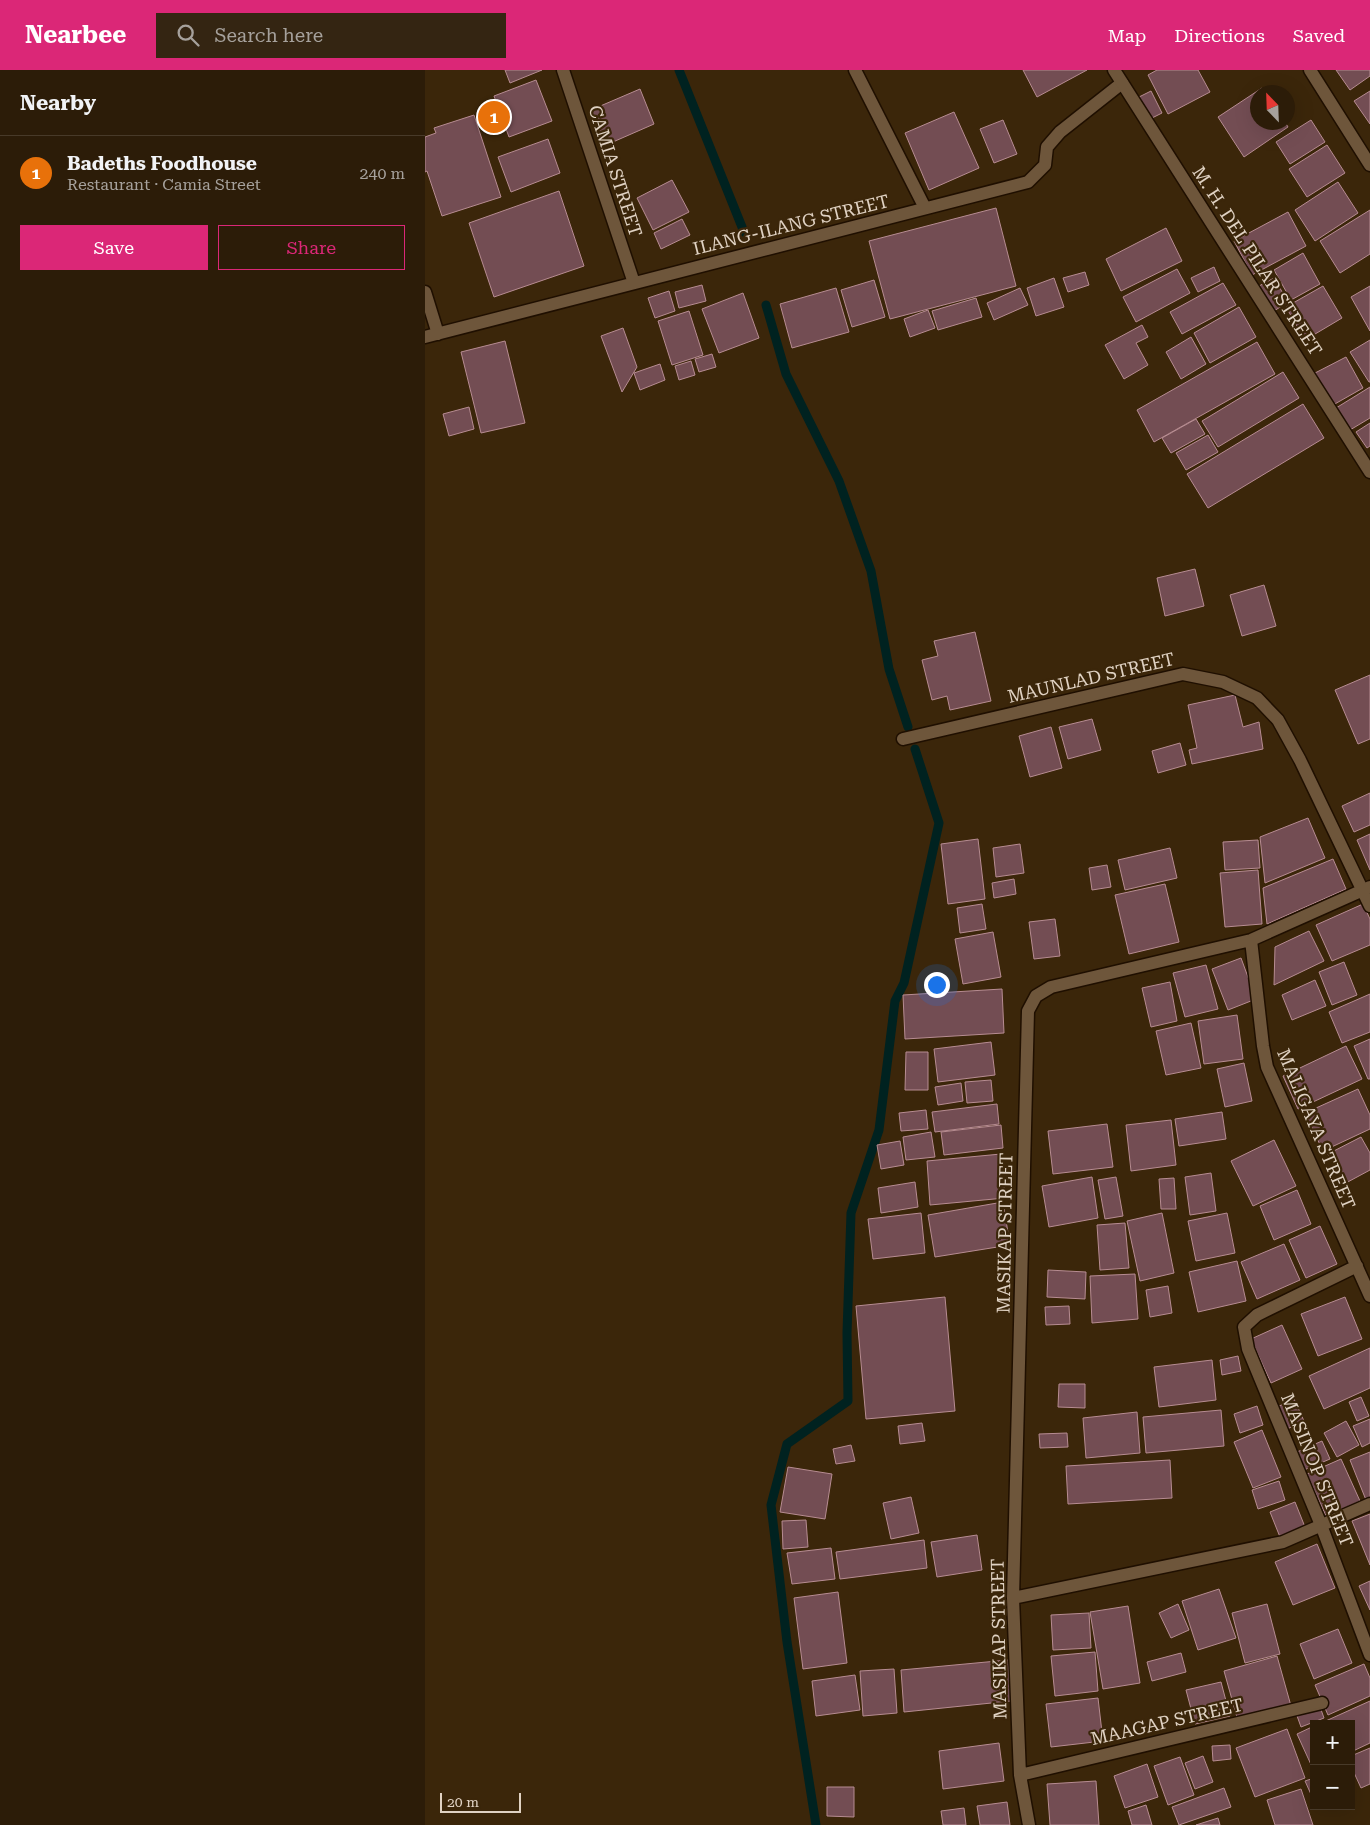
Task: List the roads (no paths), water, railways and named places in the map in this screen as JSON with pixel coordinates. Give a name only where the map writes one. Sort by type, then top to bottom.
[{"type":"street","name":"CAMIA STREET","points":[[563,70],[634,283]]},
{"type":"street","points":[[855,70],[925,208]]},
{"type":"street","name":"M. H. DEL PILAR STREET","points":[[1114,70],[1370,472]]},
{"type":"street","points":[[1310,70],[1370,165]]},
{"type":"street","name":"ILANG-ILANG STREET","points":[[425,337],[1028,182],[1045,165],[1047,148],[1060,132],[1122,83]]},
{"type":"street","points":[[425,292],[438,334]]},
{"type":"street","name":"MAUNLAD STREET","points":[[903,739],[1183,674],[1223,682],[1257,698],[1278,720],[1366,889],[1370,906]]},
{"type":"street","name":"MASIKAP STREET","points":[[1029,1825],[1020,1775],[1013,1598],[1028,1011],[1035,996],[1051,987],[1251,940],[1366,889]]},
{"type":"street","name":"MALIGAYA STREET","points":[[1251,940],[1267,1067],[1370,1296]]},
{"type":"street","name":"MASINOP STREET","points":[[1357,1266],[1257,1315],[1243,1327],[1248,1349],[1321,1525],[1370,1654]]},
{"type":"street","points":[[1013,1598],[1283,1542],[1370,1504]]},
{"type":"street","name":"MAAGAP STREET","points":[[1020,1775],[1322,1702]]},
{"type":"waterway","points":[[679,70],[744,232]]},
{"type":"waterway","points":[[766,305],[786,374],[839,481],[871,571],[889,669],[908,727]]},
{"type":"waterway","points":[[816,1825],[787,1642],[771,1505],[787,1444],[848,1401],[847,1333],[851,1213],[879,1130],[895,1001],[904,983],[939,823],[915,749]]},
{"type":"place","name":"Badeths Foodhouse","points":[[494,117]]}]
